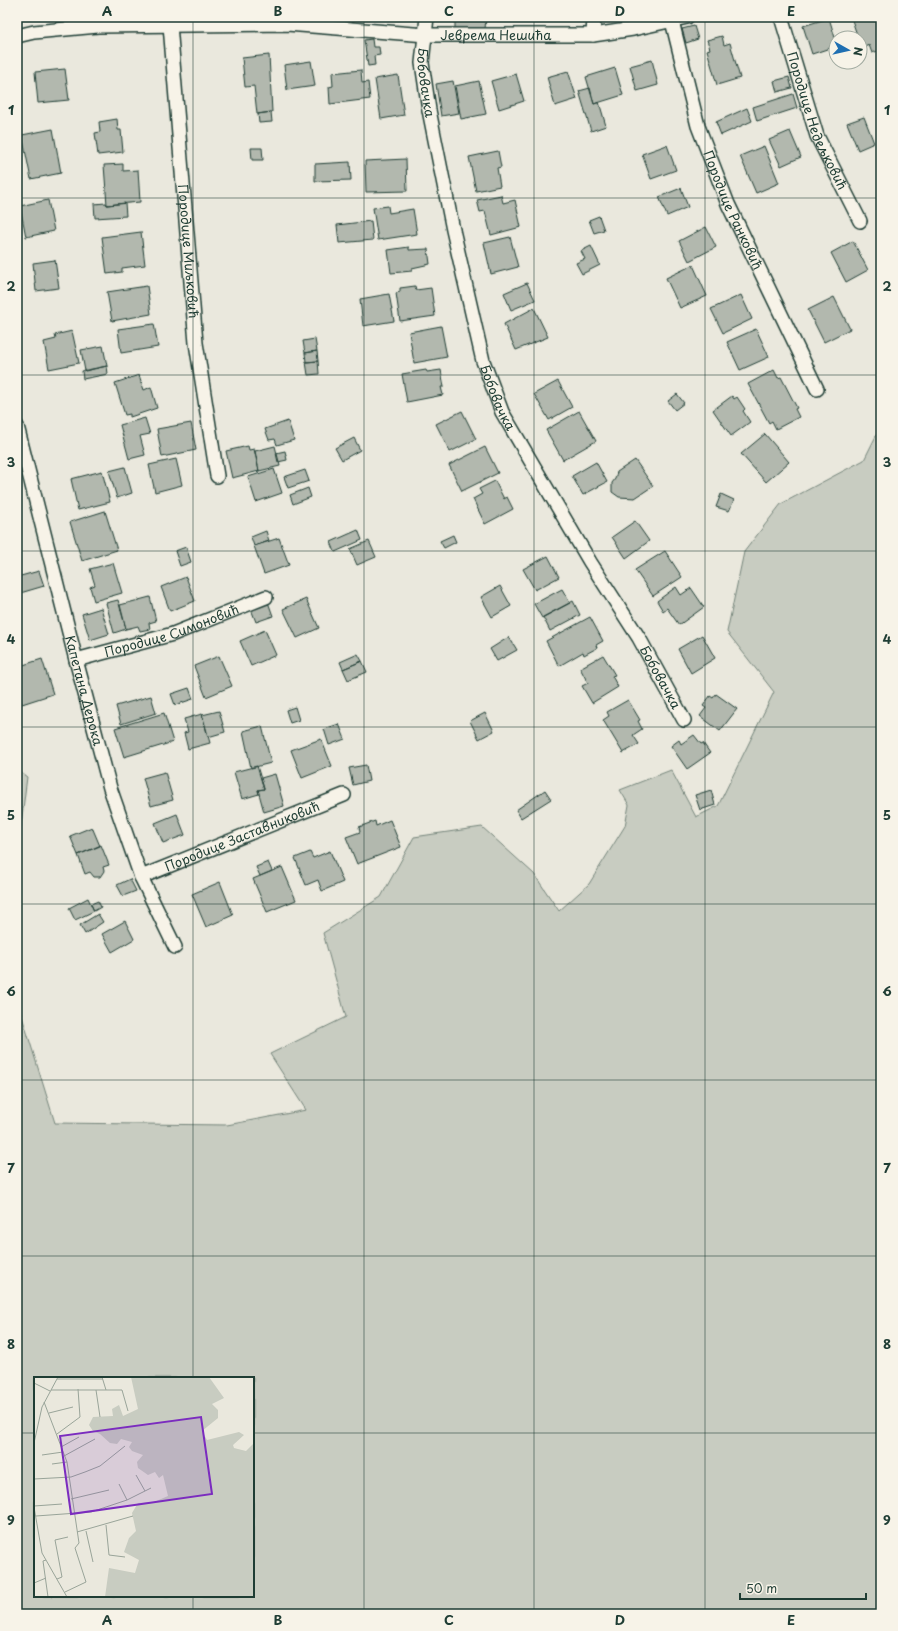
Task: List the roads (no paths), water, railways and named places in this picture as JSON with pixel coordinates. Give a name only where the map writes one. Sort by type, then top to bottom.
[{"type":"street","name":"Бобовачка","points":[[427,17],[422,63],[429,110],[453,230],[483,361],[502,412],[590,562],[639,638],[684,720]]},
{"type":"street","points":[[593,36],[594,17]]},
{"type":"street","name":"Јеврема Нешића","points":[[17,36],[34,32],[98,26],[287,24],[426,35],[593,36],[687,17]]},
{"type":"street","name":"Породице Недељковић","points":[[781,17],[817,136],[860,221]]},
{"type":"street","name":"Породице Ранковић","points":[[672,21],[698,126],[726,197],[817,389]]},
{"type":"street","name":"Породице Миљковић","points":[[170,25],[196,343],[217,476]]},
{"type":"street","name":"Капетана Дерока","points":[[17,426],[110,788],[141,877],[175,947]]},
{"type":"street","name":"Породице Симоновић","points":[[76,660],[173,634],[266,597]]},
{"type":"street","name":"Породице Заставниковић","points":[[141,877],[344,795]]}]
